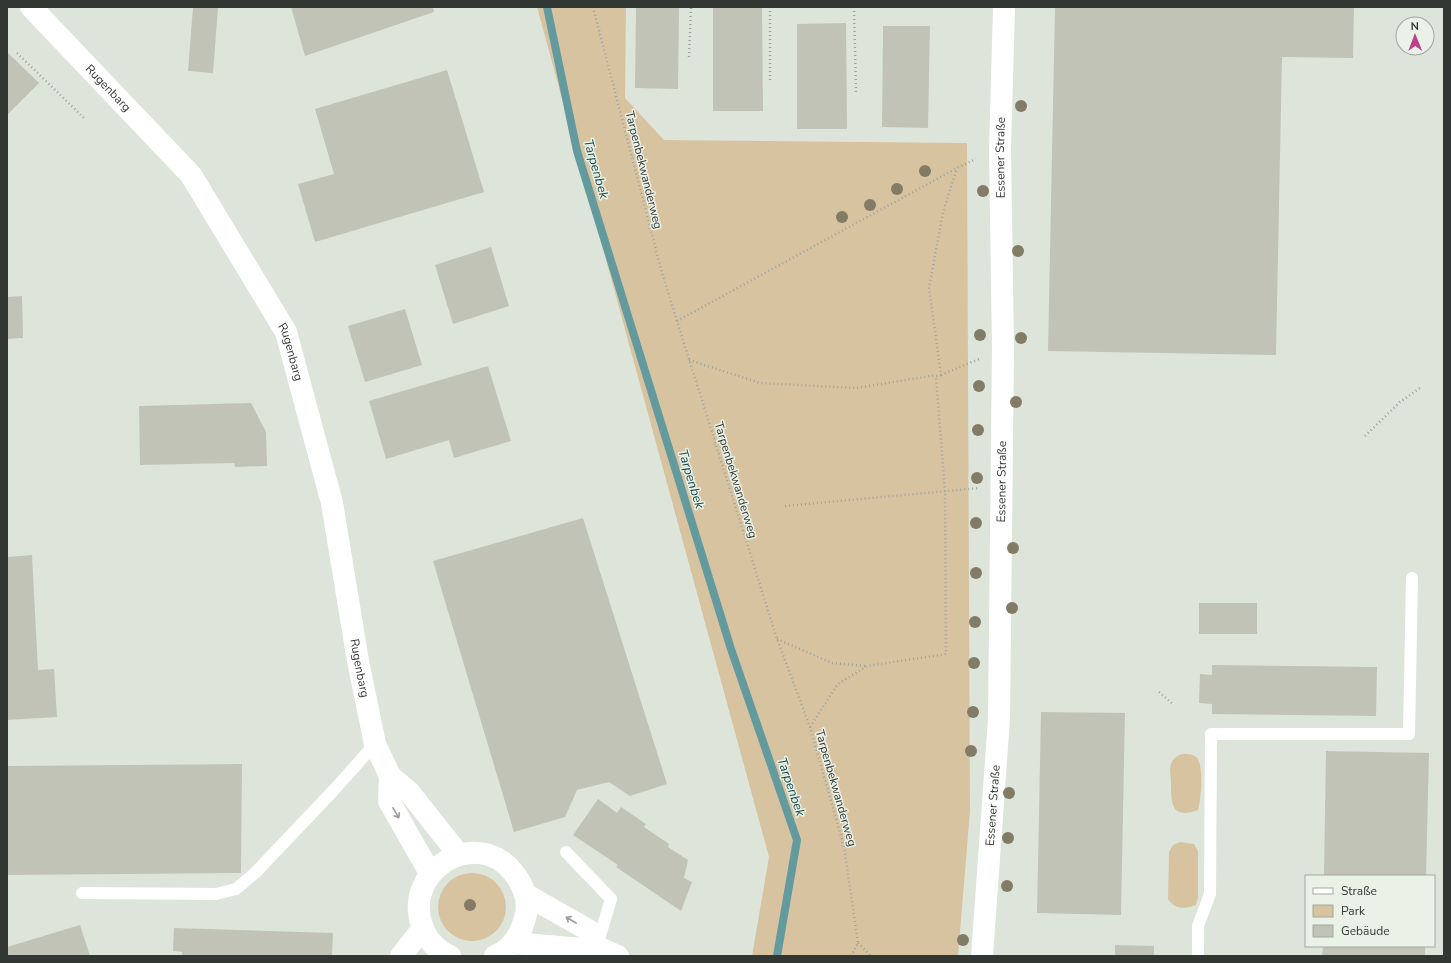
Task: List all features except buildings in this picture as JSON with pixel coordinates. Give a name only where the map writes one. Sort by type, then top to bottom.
[{"type":"street","name":"Rugenbarg","points":[[31,7],[191,175],[286,332],[332,503],[358,661],[375,744],[390,776],[410,793],[459,855]]},
{"type":"street","name":"Essener Straße","points":[[982,956],[999,720],[1003,349],[1000,149],[1004,7]]},
{"type":"street","name":"Rugenbarg","points":[[390,776],[389,801],[430,873]]},
{"type":"street","points":[[450,956],[435,946],[423,928],[418,911],[419,898],[423,885],[430,873],[440,864],[459,855],[483,854],[498,859],[510,868],[519,880],[525,894],[527,909],[524,924],[513,943],[495,956]]},
{"type":"street","points":[[525,894],[590,931],[597,947]]},
{"type":"street","points":[[401,956],[423,928]]},
{"type":"street","points":[[513,943],[582,949],[597,947],[618,956]]},
{"type":"lane","points":[[1198,956],[1198,926],[1210,894],[1212,734],[1409,734],[1412,578]]},
{"type":"lane","points":[[82,893],[216,894],[236,889],[255,873],[333,791],[375,744]]},
{"type":"lane","points":[[566,852],[611,899],[597,947]]},
{"type":"path","name":"Tarpenbekwanderweg","points":[[593,7],[662,273],[777,639],[810,727],[844,847],[858,943]]},
{"type":"path","points":[[689,57],[691,7]]},
{"type":"path","points":[[770,7],[770,80]]},
{"type":"path","points":[[854,7],[856,93]]},
{"type":"path","points":[[16,53],[84,118]]},
{"type":"path","points":[[677,320],[957,168],[1000,149]]},
{"type":"path","points":[[941,375],[929,288],[943,212],[957,168]]},
{"type":"path","points":[[777,639],[832,663],[867,666],[946,654],[944,492],[936,376],[1003,349]]},
{"type":"path","points":[[689,360],[760,383],[857,388],[941,375]]},
{"type":"path","points":[[1365,436],[1400,402],[1420,388]]},
{"type":"path","points":[[785,506],[944,492],[1001,485]]},
{"type":"path","points":[[810,727],[838,684],[867,666]]},
{"type":"path","points":[[1159,692],[1174,705]]},
{"type":"path","points":[[852,956],[858,943],[870,956]]},
{"type":"green space","points":[[537,7],[626,7],[625,98],[664,140],[967,143],[970,811],[958,956],[752,956],[769,857]]},
{"type":"green space","points":[[1182,754],[1191,754],[1196,757],[1201,768],[1201,791],[1198,810],[1189,813],[1182,813],[1174,808],[1171,797],[1170,766],[1177,756]]},
{"type":"green space","points":[[1180,842],[1194,844],[1198,851],[1198,897],[1196,905],[1184,908],[1177,907],[1168,899],[1169,852],[1173,845]]},
{"type":"green space","points":[[472,873],[485,876],[496,883],[503,894],[506,907],[503,920],[496,931],[485,938],[472,941],[459,938],[448,931],[441,920],[438,907],[441,894],[448,883],[459,876]]},
{"type":"waterway","name":"Tarpenbek","points":[[547,7],[577,151],[731,649],[797,840],[777,956]]}]
